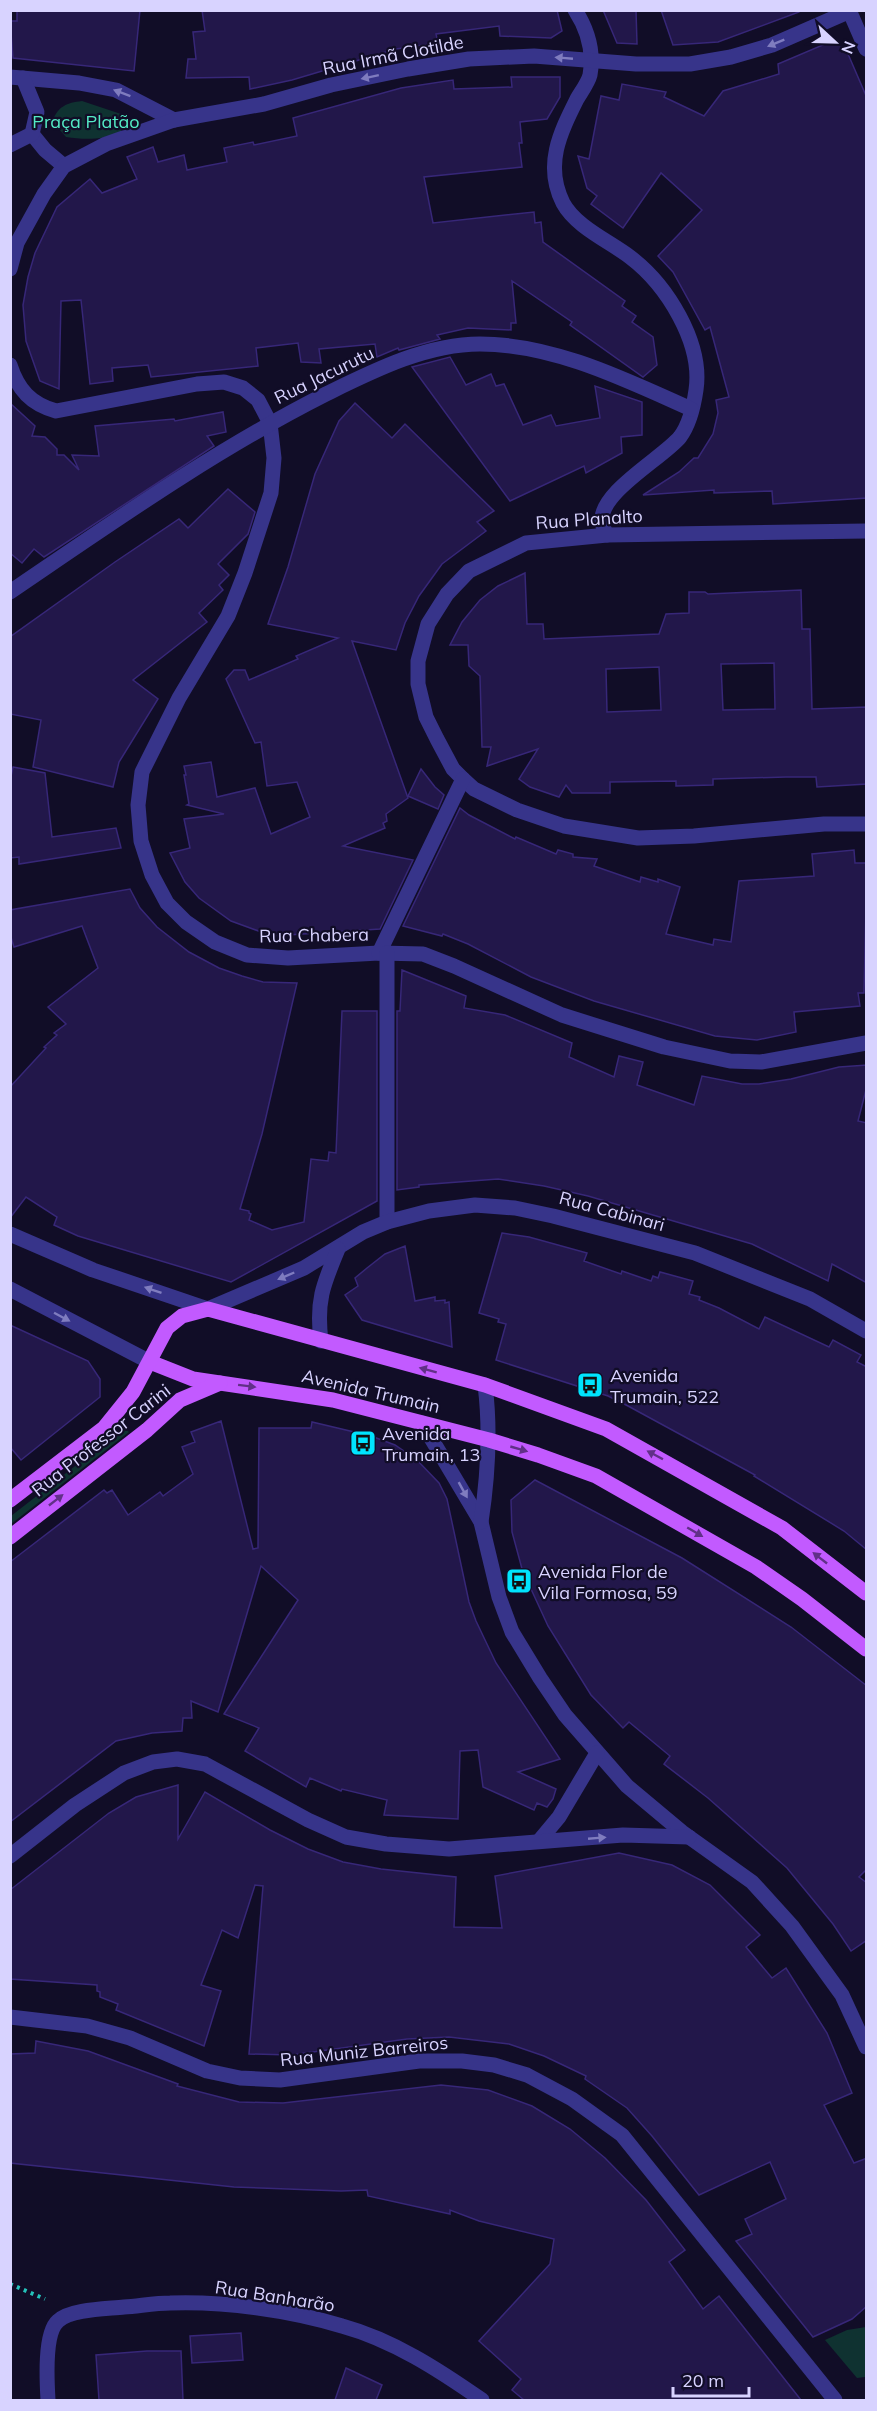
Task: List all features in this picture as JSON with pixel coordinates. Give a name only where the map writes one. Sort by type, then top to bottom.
[{"type":"main road","name":"Avenida Trumain","points":[[208,1309],[485,1385],[606,1429],[678,1467],[782,1528],[867,1593]]},
{"type":"main road","name":"Rua Professor Carini","points":[[10,1500],[104,1428],[133,1392],[167,1328],[182,1316],[208,1309]]},
{"type":"main road","name":"Avenida Trumain","points":[[150,1362],[193,1379],[333,1400],[489,1440],[596,1476],[756,1567],[867,1649]]},
{"type":"main road","name":"Rua Professor Carini","points":[[10,1537],[147,1430],[180,1400],[220,1383]]},
{"type":"street","points":[[575,10],[589,36],[590,76],[556,144],[554,164],[564,204],[579,220],[632,258],[654,281],[679,313],[690,336],[698,372],[691,409],[681,436],[632,476],[605,507],[601,521],[607,535]]},
{"type":"street","points":[[849,11],[867,49]]},
{"type":"street","name":"Rua Irmã Clotilde","points":[[10,269],[17,243],[44,194],[64,166],[105,144],[174,120],[264,104],[332,85],[408,69],[469,59],[534,56],[590,61],[690,64],[731,57],[772,45],[849,11]]},
{"type":"street","points":[[17,77],[79,83],[116,90],[174,120]]},
{"type":"street","points":[[10,145],[32,134],[38,112],[17,77]]},
{"type":"street","points":[[32,134],[45,150],[64,166]]},
{"type":"street","name":"Rua Jacurutu","points":[[10,592],[164,488],[270,423],[375,370],[433,351],[480,344],[540,352],[589,366],[691,409]]},
{"type":"street","points":[[10,365],[23,394],[39,406],[56,411],[197,384],[224,382],[243,388],[258,400],[270,423]]},
{"type":"street","name":"Rua Chabera","points":[[270,423],[274,458],[271,493],[245,573],[228,616],[179,698],[142,772],[138,805],[141,841],[152,875],[167,903],[186,922],[215,942],[247,955],[288,958],[383,953],[423,954],[562,1015],[664,1047],[730,1061],[760,1062],[867,1043]]},
{"type":"street","name":"Rua Planalto","points":[[867,531],[607,535],[526,543],[469,571],[447,594],[428,624],[418,661],[417,684],[426,717],[436,739],[453,769],[463,779],[474,789],[518,810],[564,826],[638,838],[694,836],[824,824],[867,824]]},
{"type":"street","points":[[387,1222],[383,953],[463,779]]},
{"type":"street","name":"Rua Cabinari","points":[[208,1309],[304,1268],[363,1232],[387,1222],[429,1211],[475,1206],[515,1208],[554,1216],[695,1253],[810,1299],[867,1331]]},
{"type":"street","name":"Avenida Trumain","points":[[10,1234],[93,1270],[208,1309]]},
{"type":"street","points":[[321,1341],[319,1302],[324,1281],[338,1249]]},
{"type":"street","name":"Avenida Trumain","points":[[10,1289],[150,1362]]},
{"type":"street","points":[[481,1522],[487,1486],[489,1440],[485,1385]]},
{"type":"street","points":[[422,1423],[481,1522],[500,1597],[513,1632],[552,1697],[627,1786],[689,1837],[752,1882],[792,1926],[842,1995],[867,2047]]},
{"type":"street","points":[[539,1842],[559,1817],[597,1753]]},
{"type":"street","points":[[10,1856],[75,1805],[124,1773],[153,1762],[177,1759],[205,1764],[308,1820],[346,1837],[386,1844],[449,1849],[512,1846],[623,1835],[689,1837]]},
{"type":"street","name":"Rua Muniz Barreiros","points":[[10,2018],[87,2026],[130,2038],[207,2071],[240,2078],[280,2080],[419,2061],[462,2061],[494,2065],[527,2075],[572,2098],[622,2135],[835,2400]]},
{"type":"street","name":"Rua Banharão","points":[[48,2400],[47,2381],[51,2331],[59,2320],[80,2312],[170,2302],[237,2306],[343,2326],[402,2350],[446,2374],[482,2400]]},
{"type":"path","points":[[10,2284],[45,2299]]},
{"type":"green space","name":"Praça Platão","points":[[82,101],[121,114],[121,132],[94,139],[66,137],[52,121],[64,106]]},
{"type":"green space","points":[[124,1428],[129,1432],[11,1524],[11,1516]]},
{"type":"green space","points":[[866,2327],[866,2373],[865,2377],[857,2378],[825,2340],[847,2330]]},
{"type":"building","points":[[17,10],[140,10],[134,71],[13,58],[10,21],[17,21]]},
{"type":"building","points":[[202,10],[557,10],[562,31],[551,38],[500,36],[499,26],[436,34],[438,43],[396,49],[292,80],[250,89],[249,77],[186,78],[188,59],[196,59],[193,32],[205,31]]},
{"type":"building","points":[[603,10],[636,10],[637,44],[617,43]]},
{"type":"building","points":[[661,10],[799,10],[799,12],[718,42],[673,45]]},
{"type":"building","points":[[832,41],[845,47],[867,98],[867,498],[773,504],[772,491],[714,493],[714,490],[643,495],[679,472],[694,458],[698,458],[713,434],[718,413],[716,400],[729,397],[710,327],[705,330],[673,272],[658,256],[702,210],[661,173],[623,228],[591,204],[597,196],[587,188],[578,156],[589,159],[601,96],[619,100],[622,84],[666,92],[664,97],[704,116],[723,91],[779,74],[778,64]]},
{"type":"building","points":[[511,77],[560,77],[560,97],[547,119],[520,122],[522,143],[519,143],[522,167],[424,177],[433,223],[534,212],[535,223],[541,222],[543,242],[625,301],[622,306],[636,316],[632,322],[653,337],[657,365],[643,377],[570,325],[572,322],[512,281],[516,323],[511,323],[511,330],[468,328],[437,335],[440,339],[399,350],[398,348],[377,357],[375,344],[319,349],[321,363],[301,362],[298,343],[256,348],[258,366],[151,377],[148,365],[112,368],[113,381],[90,384],[81,300],[61,301],[59,389],[40,381],[26,341],[23,305],[28,277],[35,253],[57,207],[90,179],[102,193],[137,179],[127,157],[153,147],[158,162],[184,155],[187,170],[227,162],[224,148],[253,142],[254,145],[297,136],[293,118],[401,88],[453,80],[454,89],[512,87]]},
{"type":"building","points":[[450,357],[466,385],[491,374],[496,386],[504,384],[523,425],[551,415],[556,426],[600,418],[595,386],[642,402],[642,435],[621,437],[622,453],[586,473],[584,466],[510,501],[412,367]]},
{"type":"building","points":[[10,403],[35,426],[32,436],[45,437],[57,449],[57,455],[64,455],[79,470],[72,455],[99,456],[95,426],[174,419],[175,421],[223,412],[226,432],[207,436],[214,446],[44,557],[34,549],[22,563],[10,553]]},
{"type":"building","points":[[355,403],[392,438],[405,424],[494,511],[477,522],[486,531],[442,564],[419,596],[405,623],[396,650],[352,641],[408,798],[386,814],[387,821],[383,823],[385,828],[343,846],[413,860],[380,929],[272,936],[231,921],[199,898],[185,882],[170,853],[190,848],[184,819],[224,814],[187,805],[189,804],[184,766],[211,762],[217,797],[255,788],[271,834],[310,817],[297,782],[267,786],[261,742],[255,743],[226,679],[234,670],[245,670],[249,680],[298,659],[296,656],[338,638],[268,624],[288,567],[315,474],[339,421]]},
{"type":"building","points":[[228,489],[255,512],[248,534],[218,564],[229,575],[219,585],[223,590],[199,613],[207,622],[133,680],[158,699],[119,762],[113,787],[33,767],[41,720],[10,714],[10,637],[179,519],[188,528]]},
{"type":"building","points":[[525,573],[527,624],[543,624],[544,639],[659,634],[666,614],[689,613],[689,592],[708,594],[801,590],[802,629],[810,629],[812,709],[867,707],[867,784],[817,787],[816,777],[713,779],[713,785],[676,786],[676,781],[610,782],[610,793],[572,793],[566,785],[559,797],[530,787],[519,779],[538,749],[487,766],[491,747],[482,747],[480,676],[469,666],[468,645],[450,645],[462,622],[480,600],[498,586]],"holes":[[[774,663],[775,709],[723,710],[721,664]],[[659,667],[661,710],[607,712],[606,669]]]},
{"type":"building","points":[[13,767],[45,773],[52,837],[116,828],[121,848],[19,864],[19,857],[10,858],[10,781]]},
{"type":"building","points":[[421,769],[444,795],[438,809],[408,796]]},
{"type":"building","points":[[460,808],[515,839],[516,837],[556,854],[558,850],[573,854],[573,857],[597,859],[594,866],[640,882],[641,877],[658,882],[658,879],[680,887],[666,934],[713,945],[714,939],[731,942],[739,881],[814,876],[812,854],[854,850],[855,863],[867,863],[864,993],[858,993],[860,1006],[794,1012],[796,1032],[757,1040],[715,1036],[594,1001],[531,977],[468,944],[443,934],[442,936],[403,926]]},
{"type":"building","points":[[130,889],[140,908],[157,927],[189,952],[219,968],[242,976],[263,982],[297,983],[262,1134],[240,1209],[249,1211],[251,1214],[249,1220],[272,1230],[304,1222],[311,1159],[328,1161],[329,1152],[336,1153],[342,1011],[377,1011],[377,1201],[231,1282],[78,1236],[54,1225],[57,1217],[26,1197],[10,1218],[10,1087],[57,1035],[54,1033],[66,1024],[48,1007],[98,968],[82,926],[14,947],[10,934],[10,910]]},
{"type":"building","points":[[402,970],[466,996],[464,1008],[505,1015],[572,1043],[569,1057],[614,1077],[619,1056],[643,1062],[637,1085],[694,1105],[702,1076],[742,1084],[759,1084],[839,1067],[867,1065],[867,1086],[858,1121],[867,1123],[867,1283],[832,1264],[828,1281],[752,1244],[588,1196],[544,1186],[498,1179],[419,1185],[419,1187],[397,1190],[397,1011],[400,1011]]},
{"type":"building","points":[[502,1233],[529,1237],[587,1253],[584,1261],[621,1274],[622,1271],[651,1281],[653,1276],[658,1278],[660,1272],[693,1281],[689,1294],[700,1297],[699,1300],[759,1329],[765,1317],[829,1347],[833,1340],[861,1355],[857,1362],[867,1367],[867,1550],[844,1531],[755,1475],[628,1406],[608,1396],[496,1360],[506,1324],[498,1322],[499,1319],[479,1313]]},
{"type":"building","points":[[405,1246],[415,1301],[435,1297],[435,1301],[449,1302],[452,1347],[362,1320],[345,1295],[358,1286],[355,1278],[367,1268],[385,1254]]},
{"type":"building","points":[[10,1325],[88,1361],[100,1379],[100,1397],[21,1460],[10,1447]]},
{"type":"building","points":[[221,1421],[253,1549],[258,1548],[259,1428],[311,1428],[312,1422],[371,1436],[395,1445],[417,1460],[439,1483],[447,1499],[469,1602],[476,1621],[496,1663],[560,1759],[518,1772],[556,1789],[547,1807],[537,1803],[534,1810],[483,1787],[478,1750],[460,1751],[458,1819],[384,1815],[387,1800],[342,1789],[341,1791],[310,1778],[306,1787],[245,1751],[259,1728],[224,1714],[298,1600],[261,1566],[218,1712],[191,1701],[192,1718],[183,1718],[182,1731],[152,1733],[116,1741],[10,1822],[10,1562],[104,1490],[107,1493],[112,1490],[128,1515],[160,1492],[163,1496],[193,1474],[182,1447],[195,1442],[191,1432]]},
{"type":"building","points":[[535,1480],[682,1558],[791,1627],[867,1686],[867,1869],[859,1877],[867,1883],[867,1940],[851,1951],[833,1924],[787,1868],[708,1798],[664,1764],[670,1756],[629,1722],[623,1728],[591,1695],[548,1626],[531,1589],[528,1591],[512,1532],[511,1500]]},
{"type":"building","points":[[178,1785],[178,1839],[205,1792],[270,1830],[308,1849],[343,1862],[381,1869],[456,1877],[454,1927],[502,1928],[495,1876],[619,1853],[672,1865],[710,1885],[760,1935],[746,1947],[772,1978],[786,1968],[827,2033],[852,2093],[824,2105],[854,2163],[867,2158],[867,2306],[852,2319],[813,2337],[736,2241],[752,2234],[745,2219],[786,2199],[770,2162],[699,2195],[627,2108],[585,2079],[586,2076],[544,2056],[509,2044],[449,2037],[407,2039],[291,2055],[249,2054],[263,1886],[255,1885],[238,1938],[222,1930],[201,1985],[221,1991],[204,2046],[116,2010],[118,2004],[100,1997],[97,1985],[10,1979],[10,1890],[109,1813],[136,1797]]},
{"type":"building","points":[[36,2041],[88,2051],[178,2084],[177,2086],[239,2102],[283,2103],[441,2085],[488,2090],[532,2106],[570,2129],[605,2158],[646,2200],[685,2250],[669,2262],[703,2309],[719,2296],[801,2400],[524,2400],[512,2390],[521,2379],[479,2341],[550,2264],[554,2239],[479,2221],[450,2210],[450,2214],[368,2196],[367,2190],[234,2187],[10,2163],[10,2054],[35,2053]]},
{"type":"building","points":[[241,2333],[243,2360],[192,2363],[190,2336]]},
{"type":"building","points":[[181,2351],[183,2400],[99,2400],[96,2355]]},
{"type":"building","points":[[346,2368],[382,2385],[376,2400],[335,2400]]},
{"type":"place","name":"Avenida Trumain, 522","points":[[590,1385]]},
{"type":"place","name":"Avenida Trumain, 13","points":[[363,1443]]},
{"type":"place","name":"Avenida Flor de Vila Formosa, 59","points":[[519,1581]]}]
